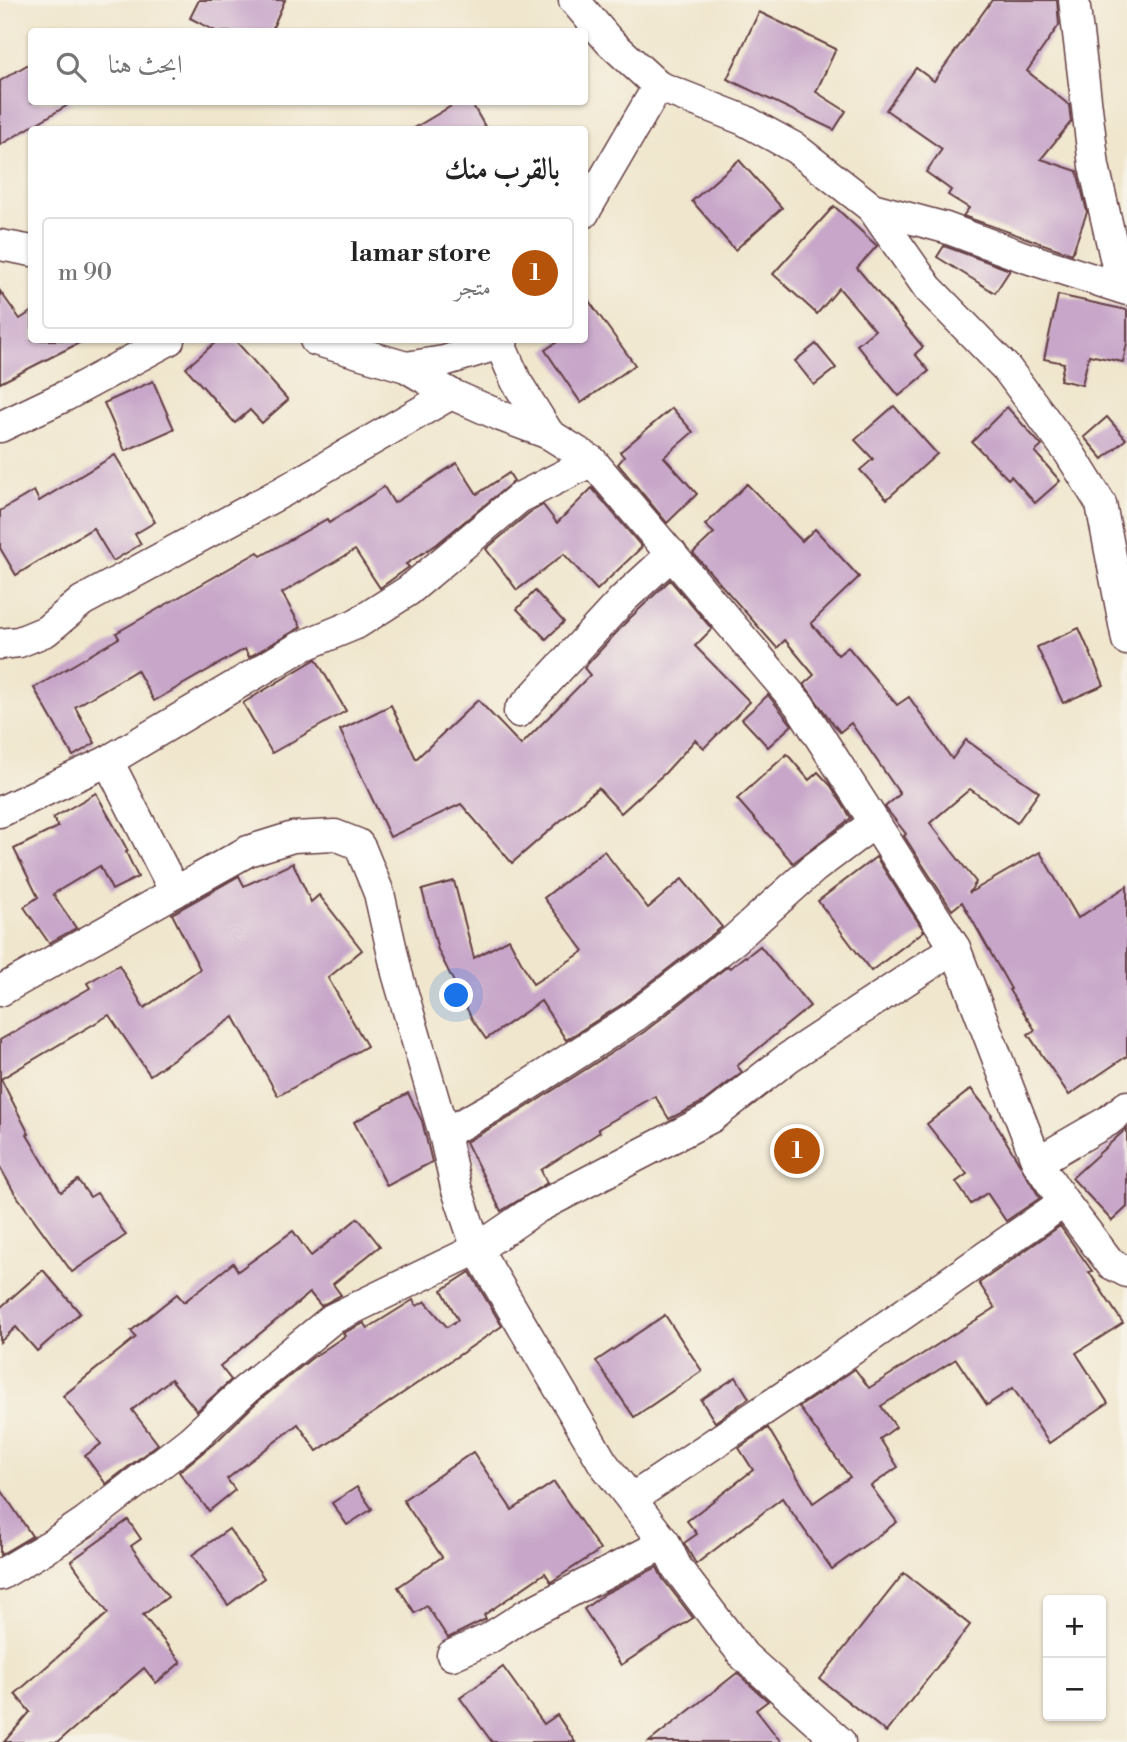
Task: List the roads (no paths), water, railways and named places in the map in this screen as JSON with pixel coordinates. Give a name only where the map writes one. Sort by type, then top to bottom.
[{"type":"street","points":[[574,0],[609,41],[658,86],[744,120],[796,148],[872,208],[928,288],[1007,369],[1070,454],[1101,504],[1127,640]]},
{"type":"street","points":[[1074,0],[1094,166],[1125,289]]},
{"type":"street","points":[[588,206],[658,86]]},
{"type":"street","points":[[872,208],[946,228],[1024,257],[1125,289]]},
{"type":"street","points":[[0,245],[28,250]]},
{"type":"street","points":[[0,427],[65,396],[163,343]]},
{"type":"street","points":[[325,343],[406,367],[451,394],[549,434],[593,461],[800,706],[955,948],[1037,1162],[1111,1264],[1127,1272]]},
{"type":"street","points":[[406,367],[444,361],[499,343]]},
{"type":"street","points":[[502,343],[516,381],[549,434]]},
{"type":"street","points":[[0,644],[19,642],[46,631],[82,601],[284,491],[451,394]]},
{"type":"street","points":[[0,812],[108,761],[300,647],[356,624],[408,591],[519,498],[593,461]]},
{"type":"street","points":[[519,712],[623,599],[673,554]]},
{"type":"street","points":[[108,761],[175,892]]},
{"type":"street","points":[[444,1134],[507,1099],[634,1017],[734,940],[814,868],[874,823]]},
{"type":"street","points":[[0,991],[248,851],[293,837],[335,835],[358,844],[379,893],[397,973],[444,1134],[456,1187],[477,1249],[603,1463],[633,1498],[665,1543],[677,1568],[744,1656],[840,1742]]},
{"type":"street","points":[[0,1575],[54,1544],[190,1441],[245,1390],[332,1319],[477,1249],[537,1208],[712,1116],[789,1057],[955,948]]},
{"type":"street","points":[[1037,1162],[1108,1121],[1127,1106]]},
{"type":"street","points":[[633,1498],[1064,1202]]},
{"type":"street","points":[[452,1655],[488,1639],[525,1615],[665,1543]]},
{"type":"place","name":"lamar store","points":[[797,1151]]}]
